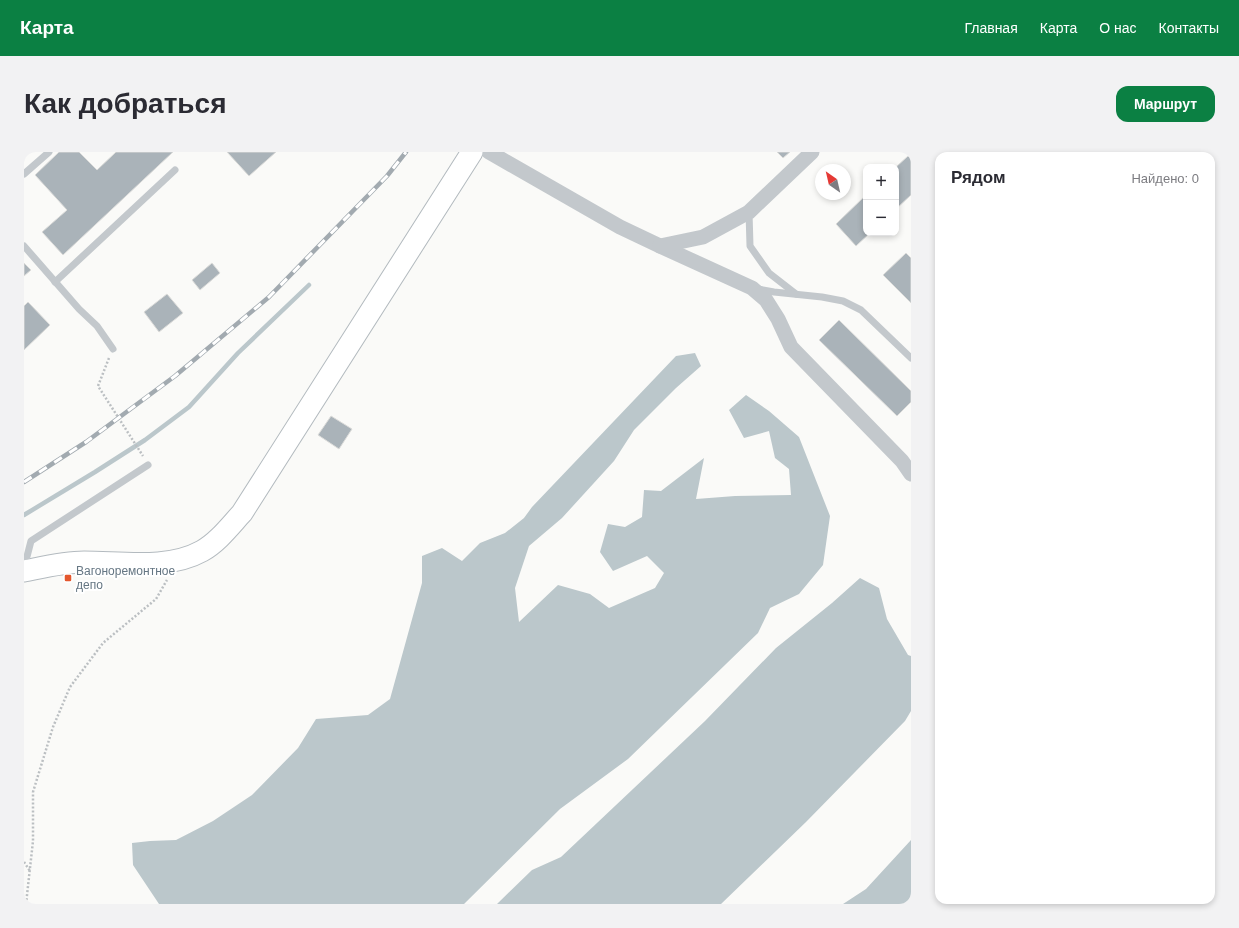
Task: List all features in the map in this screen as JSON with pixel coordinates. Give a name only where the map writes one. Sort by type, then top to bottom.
[{"type":"street","points":[[24,571],[53,565],[84,562],[140,564],[180,560],[202,551],[219,537],[242,513],[472,152]]},
{"type":"street","points":[[489,152],[620,227],[752,288],[766,300],[778,319],[791,347],[902,461],[911,474]]},
{"type":"street","points":[[660,246],[703,237],[749,212],[812,152]]},
{"type":"lane","points":[[24,174],[49,152]]},
{"type":"lane","points":[[55,282],[176,170]]},
{"type":"lane","points":[[749,212],[750,246],[769,272],[797,295]]},
{"type":"lane","points":[[24,246],[79,309],[97,326],[113,348]]},
{"type":"lane","points":[[752,288],[843,301],[861,310],[911,358]]},
{"type":"lane","points":[[24,568],[31,542],[148,465]]},
{"type":"path","points":[[113,348],[98,386],[141,454]]},
{"type":"path","points":[[26,904],[33,841],[33,792],[53,727],[70,687],[103,643],[156,599],[180,560]]},
{"type":"path","points":[[24,862],[30,871]]},
{"type":"shaded area","points":[[695,353],[701,366],[676,388],[634,430],[614,461],[562,518],[529,546],[515,588],[519,622],[558,585],[590,594],[609,608],[655,588],[664,573],[647,556],[613,571],[600,552],[608,524],[625,527],[642,517],[644,490],[661,491],[704,458],[696,499],[735,496],[791,495],[789,469],[775,458],[769,431],[744,438],[729,410],[746,395],[769,411],[799,437],[830,516],[823,565],[799,594],[770,608],[758,633],[628,759],[560,809],[464,904],[159,904],[133,865],[132,843],[176,840],[213,821],[252,795],[298,748],[316,719],[368,715],[390,699],[422,583],[422,556],[442,548],[462,561],[480,543],[505,533],[524,518],[532,507],[676,356]]},
{"type":"shaded area","points":[[860,578],[879,588],[887,619],[908,655],[911,656],[911,711],[905,721],[806,822],[721,904],[497,904],[532,870],[561,857],[705,721],[776,648],[832,603]]},
{"type":"shaded area","points":[[911,840],[911,904],[843,904],[866,889]]},
{"type":"building","points":[[59,152],[79,152],[97,170],[116,152],[173,152],[63,255],[42,232],[67,210],[35,175]]},
{"type":"building","points":[[227,152],[276,152],[249,176]]},
{"type":"building","points":[[777,152],[790,152],[783,158]]},
{"type":"building","points":[[908,156],[911,159],[911,195],[899,206],[899,200],[899,164]]},
{"type":"building","points":[[863,198],[863,236],[867,236],[856,246],[836,224]]},
{"type":"building","points":[[906,253],[911,258],[911,303],[883,275]]},
{"type":"building","points":[[24,263],[31,270],[24,276]]},
{"type":"building","points":[[212,263],[220,273],[200,290],[192,280]]},
{"type":"building","points":[[167,294],[183,313],[159,332],[144,312]]},
{"type":"building","points":[[28,302],[50,325],[24,350],[24,306]]},
{"type":"building","points":[[839,320],[911,391],[911,402],[897,416],[819,340]]},
{"type":"building","points":[[331,416],[352,429],[339,449],[318,435]]},
{"type":"waterway","points":[[24,515],[145,440],[189,407],[238,353],[309,285]]},
{"type":"railway","points":[[24,482],[86,442],[175,376],[269,297],[387,176],[406,152]]},
{"type":"place","name":"Вагоноремонтное депо","points":[[68,578]]}]
